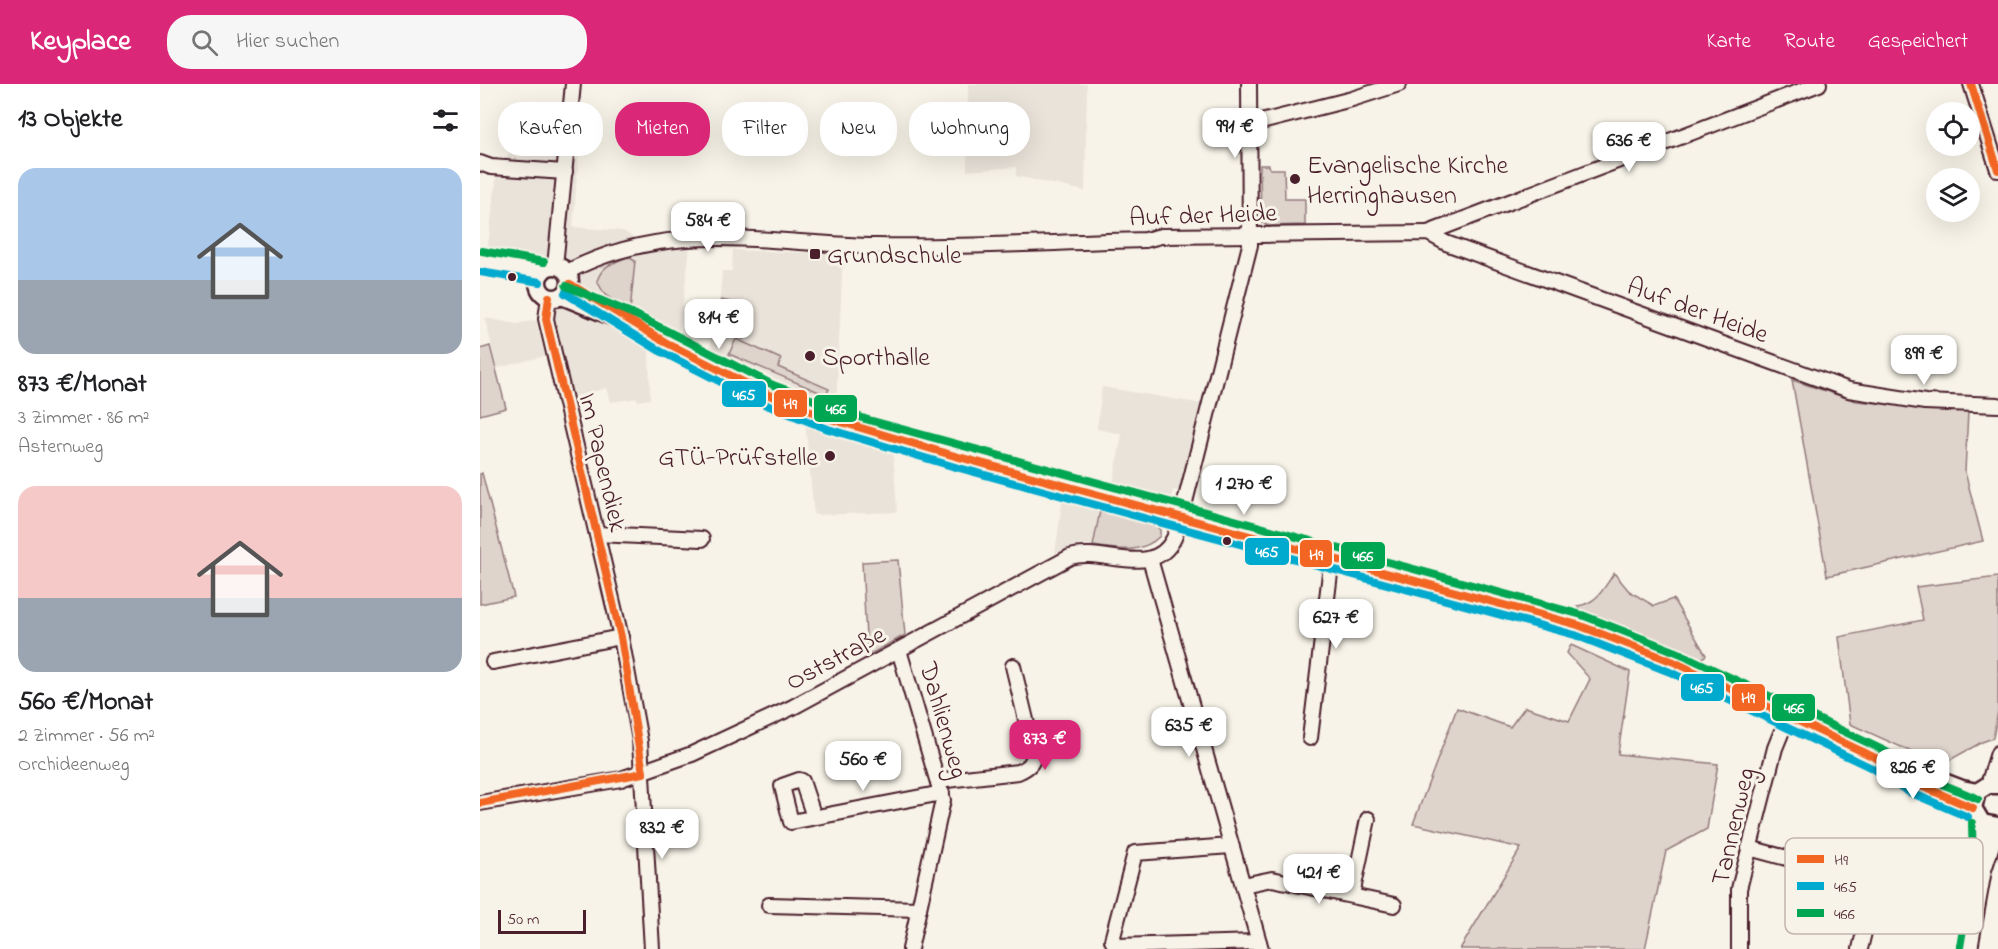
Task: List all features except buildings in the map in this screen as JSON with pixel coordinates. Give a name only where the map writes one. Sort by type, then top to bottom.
[{"type":"main road","points":[[480,261],[555,282],[631,324],[770,394],[831,418],[955,456],[1578,625],[1674,662],[1880,760],[1889,761],[1962,789],[1984,793],[1993,825]]},
{"type":"main road","points":[[480,267],[555,282]]},
{"type":"street","name":"Im Papendiek","points":[[573,84],[555,282],[546,319],[621,637],[640,741],[652,949]]},
{"type":"street","points":[[1231,846],[1135,854],[1112,936],[1115,946],[1260,946],[1150,559],[1168,547],[1180,517],[1251,235],[1249,84]]},
{"type":"street","points":[[1249,125],[1352,99],[1399,84]]},
{"type":"street","points":[[1428,233],[1820,84]]},
{"type":"street","points":[[1971,84],[1998,170]]},
{"type":"street","points":[[480,163],[491,167],[564,172]]},
{"type":"street","name":"Auf der Heide","points":[[555,282],[613,253],[657,241],[689,237],[907,246],[1251,235],[1428,233],[1446,243],[1849,390],[1926,402],[1998,405]]},
{"type":"street","points":[[597,534],[702,539]]},
{"type":"street","name":"Oststraße","points":[[480,803],[643,773],[748,730],[1070,557],[1086,553],[1127,560],[1150,559]]},
{"type":"street","points":[[1310,738],[1332,557]]},
{"type":"street","points":[[493,662],[621,637]]},
{"type":"street","name":"Dahlienweg","points":[[899,650],[943,800],[910,949]]},
{"type":"street","points":[[814,817],[940,787],[1018,772],[1027,768],[1032,762],[1033,749],[1013,666]]},
{"type":"street","name":"Tannenweg","points":[[1739,949],[1739,890],[1775,747],[1788,716]]},
{"type":"street","points":[[1984,793],[1998,753]]},
{"type":"street","points":[[1352,895],[1368,819]]},
{"type":"street","points":[[1983,876],[1993,825]]},
{"type":"street","points":[[1749,848],[1785,858]]},
{"type":"street","points":[[1243,885],[1272,879],[1394,905]]},
{"type":"street","points":[[769,905],[919,909]]},
{"type":"street","points":[[1860,949],[1864,934]]},
{"type":"street","points":[[1970,949],[1973,934]]},
{"type":"shaded area","points":[[968,84],[1087,84],[1085,191],[1016,176],[1016,167],[967,171],[967,156],[1030,156],[1030,102],[968,102]]},
{"type":"shaded area","points":[[507,156],[579,156],[573,227],[623,231],[652,249],[690,247],[679,333],[649,346],[650,399],[638,401],[637,398],[611,402],[607,388],[572,397],[550,320],[551,312],[569,286],[568,271],[564,261],[526,257],[488,246],[497,173]]},
{"type":"shaded area","points":[[1260,165],[1269,165],[1270,169],[1284,169],[1285,199],[1305,199],[1305,225],[1268,226],[1261,222]]},
{"type":"shaded area","points":[[733,250],[843,254],[836,407],[710,348],[715,308],[719,308],[722,271],[732,271]]},
{"type":"shaded area","points":[[628,257],[635,261],[630,311],[605,295],[597,281],[605,268]]},
{"type":"shaded area","points":[[721,300],[744,305],[747,330],[743,339],[713,329],[716,309],[720,309]]},
{"type":"shaded area","points":[[485,318],[517,324],[536,320],[545,356],[497,368]]},
{"type":"shaded area","points":[[736,339],[781,359],[778,367],[829,389],[826,395],[729,354]]},
{"type":"shaded area","points":[[490,346],[506,408],[480,415],[480,349]]},
{"type":"shaded area","points":[[1792,380],[1856,401],[1968,411],[1965,472],[1983,541],[1827,576]]},
{"type":"shaded area","points":[[1102,387],[1203,404],[1180,491],[1173,490],[1171,499],[1113,484],[1122,434],[1097,429]]},
{"type":"shaded area","points":[[805,421],[893,450],[897,512],[814,515]]},
{"type":"shaded area","points":[[482,473],[514,597],[480,604],[480,474]]},
{"type":"shaded area","points":[[1063,496],[1101,506],[1093,546],[1075,545],[1055,554]]},
{"type":"shaded area","points":[[1101,506],[1156,526],[1160,530],[1160,536],[1153,542],[1137,548],[1093,546]]},
{"type":"shaded area","points":[[898,560],[905,635],[867,656],[862,562]]},
{"type":"shaded area","points":[[1614,573],[1629,591],[1654,606],[1673,599],[1706,655],[1700,660],[1582,613],[1577,606],[1594,599]]},
{"type":"shaded area","points":[[1998,577],[1998,711],[1993,738],[1941,765],[1850,724],[1839,637],[1923,620],[1916,587]]},
{"type":"shaded area","points":[[1571,645],[1630,672],[1618,754],[1718,764],[1707,829],[1666,851],[1645,949],[1460,949],[1521,848],[1413,824],[1457,708],[1510,727],[1525,707],[1569,721],[1590,679],[1567,653]]},
{"type":"transit line","name":"H9","points":[[1971,84],[1998,170]]},
{"type":"transit line","name":"466","points":[[482,251],[544,262]]},
{"type":"transit line","name":"465","points":[[480,272],[540,282]]},
{"type":"transit line","name":"H9","points":[[570,284],[665,342],[769,395],[831,419],[955,456],[1578,625],[1674,662],[1880,760],[1912,782],[1973,808]]},
{"type":"transit line","name":"466","points":[[566,286],[636,315],[773,385],[865,419],[1582,615],[1679,653],[1885,751],[1916,773],[1978,799]]},
{"type":"transit line","name":"465","points":[[565,293],[660,351],[764,404],[828,429],[952,466],[1575,635],[1670,672],[1874,769],[1907,791],[1968,817]]},
{"type":"transit line","name":"H9","points":[[549,297],[546,319],[621,637],[643,773]]},
{"type":"transit line","name":"H9","points":[[480,803],[643,773]]},
{"type":"transit line","name":"466","points":[[1972,823],[1972,838]]},
{"type":"transit line","name":"466","points":[[1960,947],[1962,934]]},
{"type":"place","name":"Evangelische Kirche Herringhausen","points":[[1295,179]]},
{"type":"place","name":"Grundschule","points":[[815,254]]},
{"type":"place","name":"Sporthalle","points":[[810,356]]},
{"type":"place","name":"GTÜ-Prüfstelle","points":[[830,456]]}]
